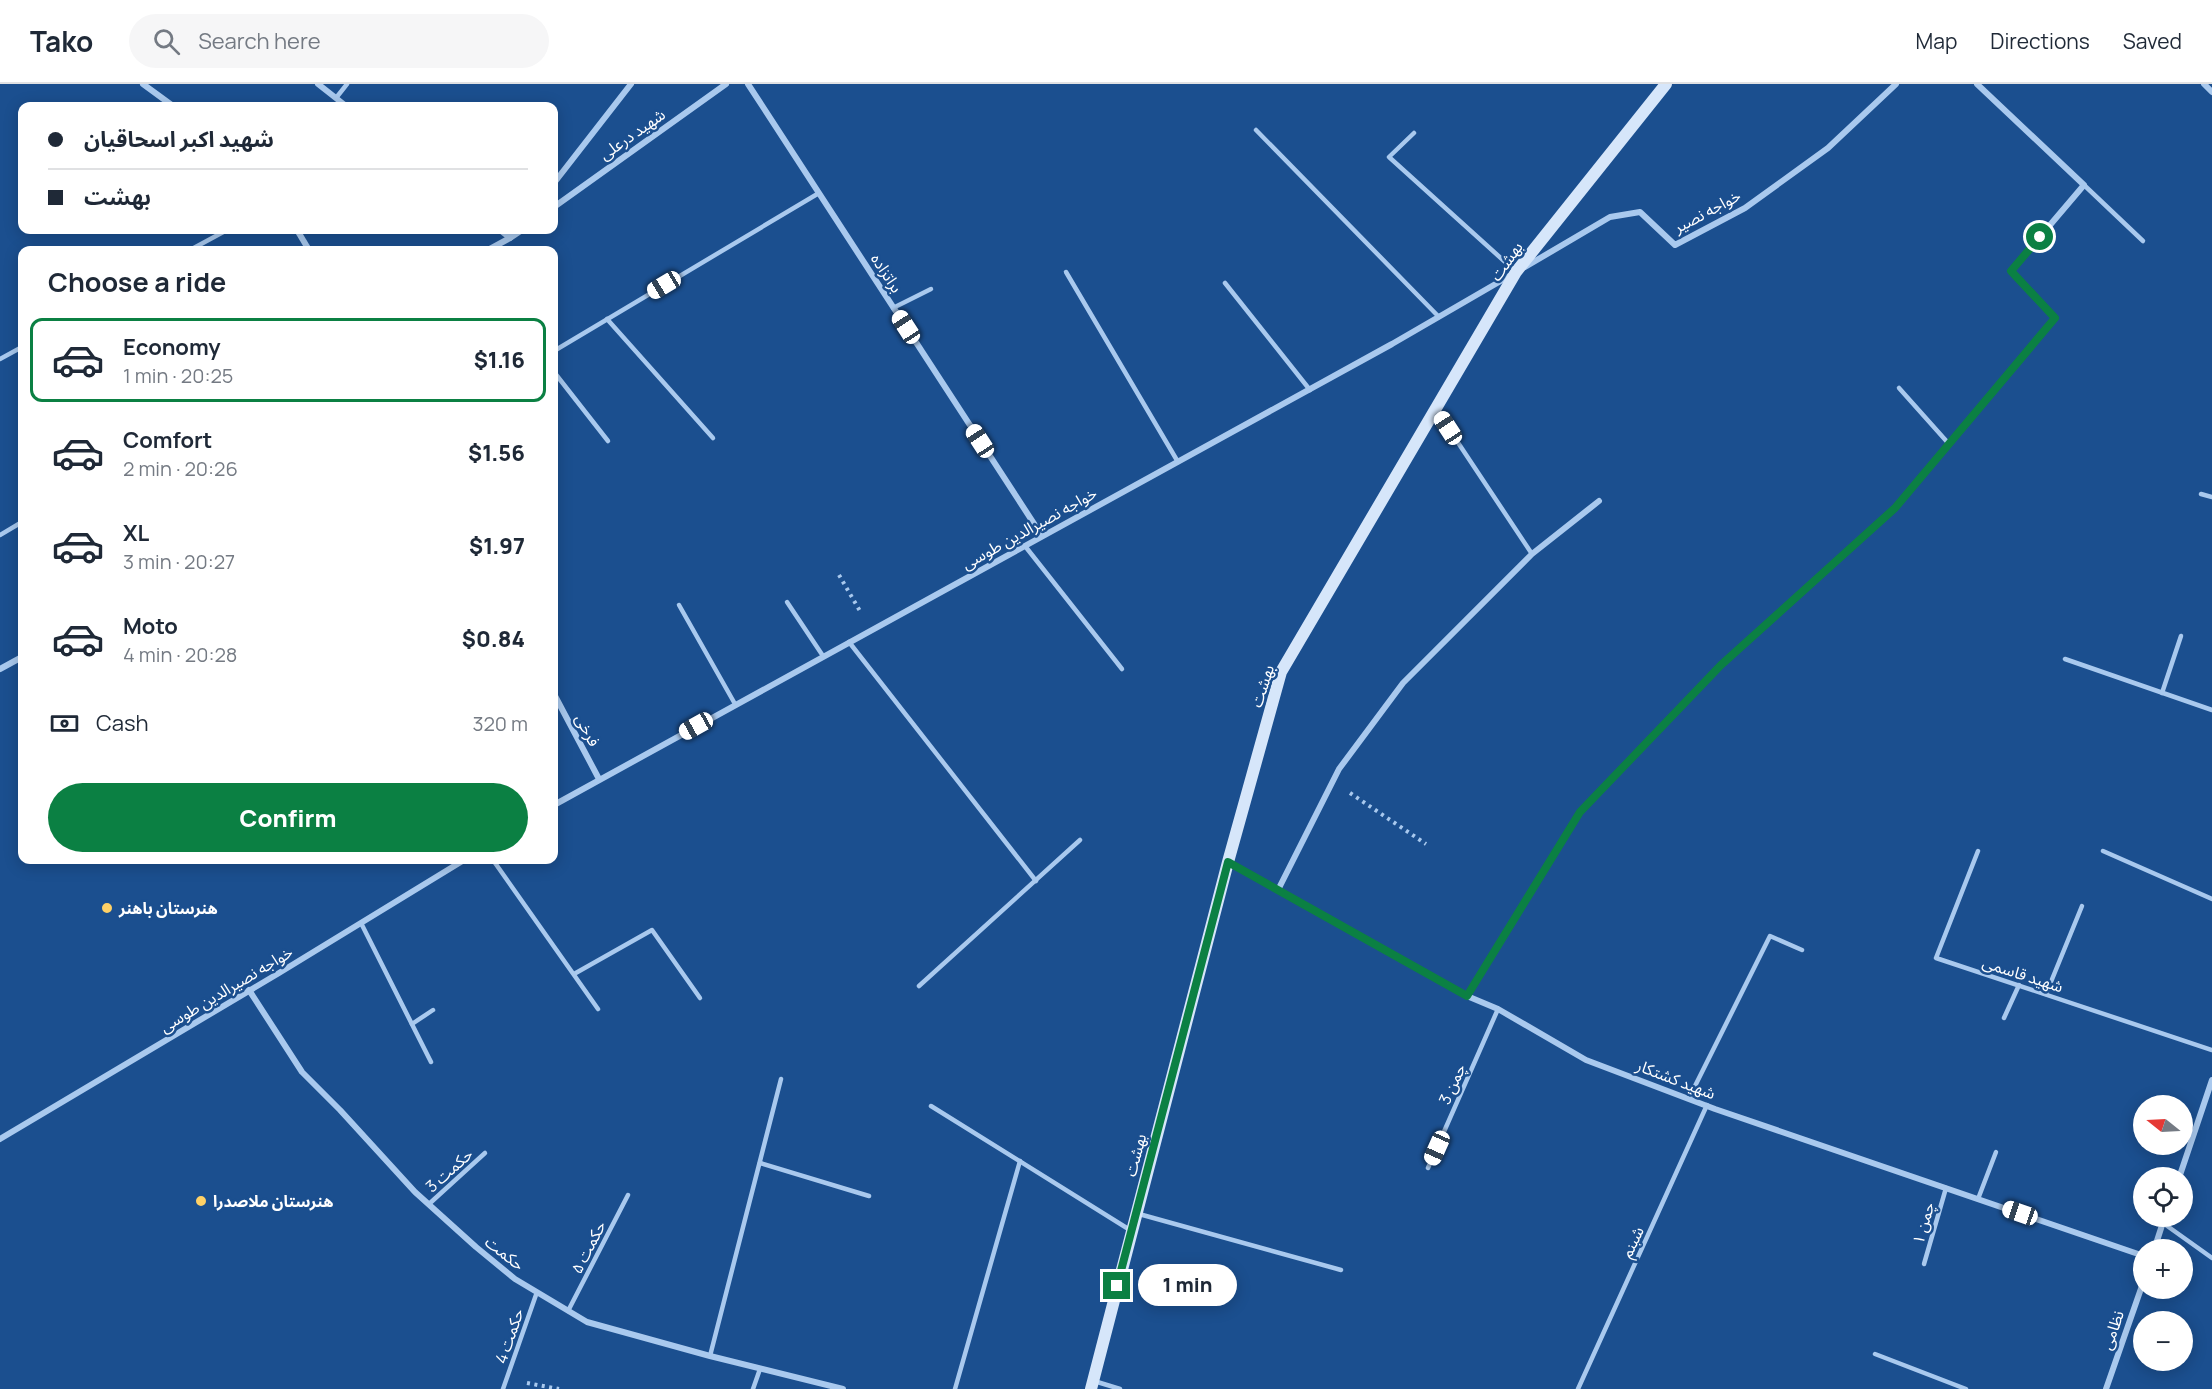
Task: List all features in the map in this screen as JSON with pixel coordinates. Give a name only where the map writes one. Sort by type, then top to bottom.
[{"type":"street","points":[[143,84],[167,102]]},
{"type":"street","points":[[318,84],[341,102]]},
{"type":"street","points":[[558,178],[631,84]]},
{"type":"street","name":"شهید درعلی","points":[[558,204],[726,84]]},
{"type":"street","name":"براتزاده","points":[[748,84],[1042,536]]},
{"type":"street","name":"بهشت","points":[[1092,1385],[1228,862],[1281,672],[1516,272],[1666,84]]},
{"type":"street","name":"خواجه نصیر","points":[[1516,272],[1610,217],[1630,213],[1640,212],[1675,244],[1745,207],[1819,154],[1896,84]]},
{"type":"street","points":[[1467,996],[1580,812],[1721,665],[1895,508],[2055,318],[2011,271],[2084,185],[1977,84]]},
{"type":"street","points":[[2204,84],[2212,92]]},
{"type":"street","points":[[505,234],[510,238]]},
{"type":"street","points":[[510,238],[514,234]]},
{"type":"street","points":[[495,246],[516,234]]},
{"type":"street","name":"خواجه نصیرالدین طوسی","points":[[558,803],[1310,390],[1516,272]]},
{"type":"street","points":[[1278,890],[1339,769],[1403,683],[1532,554],[1599,501]]},
{"type":"street","points":[[0,669],[18,659]]},
{"type":"street","name":"فرخی","points":[[558,702],[599,779]]},
{"type":"street","name":"شهید کشتکار","points":[[1228,862],[1467,996],[1498,1009],[1586,1060],[1707,1105],[2133,1252]]},
{"type":"street","name":"خواجه نصیرالدین طوسی","points":[[0,1139],[457,864]]},
{"type":"street","name":"حکمت","points":[[249,990],[302,1072],[429,1204],[514,1279],[587,1322],[843,1389]]},
{"type":"street","points":[[2183,1167],[2212,1080]]},
{"type":"street","name":"نظامی","points":[[2106,1389],[2137,1299]]},
{"type":"lane","points":[[336,98],[347,84]]},
{"type":"lane","points":[[1256,130],[1439,317]]},
{"type":"lane","points":[[1414,133],[1389,157],[1516,272]]},
{"type":"lane","points":[[2084,185],[2143,242]]},
{"type":"lane","points":[[558,349],[819,193]]},
{"type":"lane","points":[[197,246],[220,234]]},
{"type":"lane","points":[[1066,272],[1178,462]]},
{"type":"lane","points":[[1225,283],[1310,390]]},
{"type":"lane","points":[[893,308],[931,289]]},
{"type":"lane","points":[[607,319],[713,438]]},
{"type":"lane","points":[[0,359],[18,348]]},
{"type":"lane","points":[[558,377],[608,441]]},
{"type":"lane","points":[[1899,388],[1949,444]]},
{"type":"lane","points":[[1437,410],[1532,554]]},
{"type":"lane","points":[[2201,494],[2212,497]]},
{"type":"lane","points":[[0,535],[18,524]]},
{"type":"lane","points":[[1024,546],[1122,669]]},
{"type":"lane","points":[[787,602],[823,656]]},
{"type":"lane","points":[[679,605],[735,704]]},
{"type":"lane","points":[[2162,693],[2181,636]]},
{"type":"lane","points":[[849,642],[1036,881]]},
{"type":"lane","points":[[2065,659],[2212,710]]},
{"type":"lane","points":[[919,986],[1080,840]]},
{"type":"lane","name":"شهید قاسمی","points":[[1978,851],[1936,958],[2212,1050]]},
{"type":"lane","points":[[2103,852],[2212,899]]},
{"type":"lane","points":[[496,864],[598,1009]]},
{"type":"lane","points":[[2046,994],[2082,906]]},
{"type":"lane","points":[[361,923],[431,1062]]},
{"type":"lane","points":[[574,974],[652,930],[700,998]]},
{"type":"lane","points":[[1689,1098],[1770,936],[1802,950]]},
{"type":"lane","points":[[2004,1018],[2019,985]]},
{"type":"lane","name":"چمن 3","points":[[1428,1168],[1498,1009]]},
{"type":"lane","points":[[412,1024],[433,1010]]},
{"type":"lane","points":[[710,1356],[782,1078]]},
{"type":"lane","name":"شبنم","points":[[1578,1389],[1707,1105]]},
{"type":"lane","points":[[931,1106],[1132,1231]]},
{"type":"lane","points":[[1978,1199],[1996,1152]]},
{"type":"lane","name":"حکمت 3","points":[[429,1204],[486,1153]]},
{"type":"lane","points":[[955,1389],[1020,1161]]},
{"type":"lane","points":[[760,1164],[869,1196]]},
{"type":"lane","name":"چمن ۱","points":[[1924,1264],[1946,1188]]},
{"type":"lane","name":"حکمت ۵","points":[[568,1311],[628,1195]]},
{"type":"lane","points":[[1137,1213],[1341,1270]]},
{"type":"lane","points":[[2173,1227],[2212,1258]]},
{"type":"lane","name":"حکمت 4","points":[[503,1389],[537,1292]]},
{"type":"lane","points":[[1875,1354],[1966,1389]]},
{"type":"lane","points":[[753,1389],[760,1369]]},
{"type":"lane","points":[[1092,1385],[1120,1389]]},
{"type":"path","points":[[839,575],[871,630]]},
{"type":"path","points":[[1332,781],[1426,844]]},
{"type":"path","points":[[507,1379],[559,1389]]},
{"type":"place","name":"هنرستان باهنر","points":[[107,908]]},
{"type":"place","name":"هنرستان ملاصدرا","points":[[201,1201]]},
{"type":"route","points":[[1117,1286],[1228,862],[1467,996],[1580,812],[1721,665],[1895,508],[2055,318],[2011,271],[2040,237]]}]
